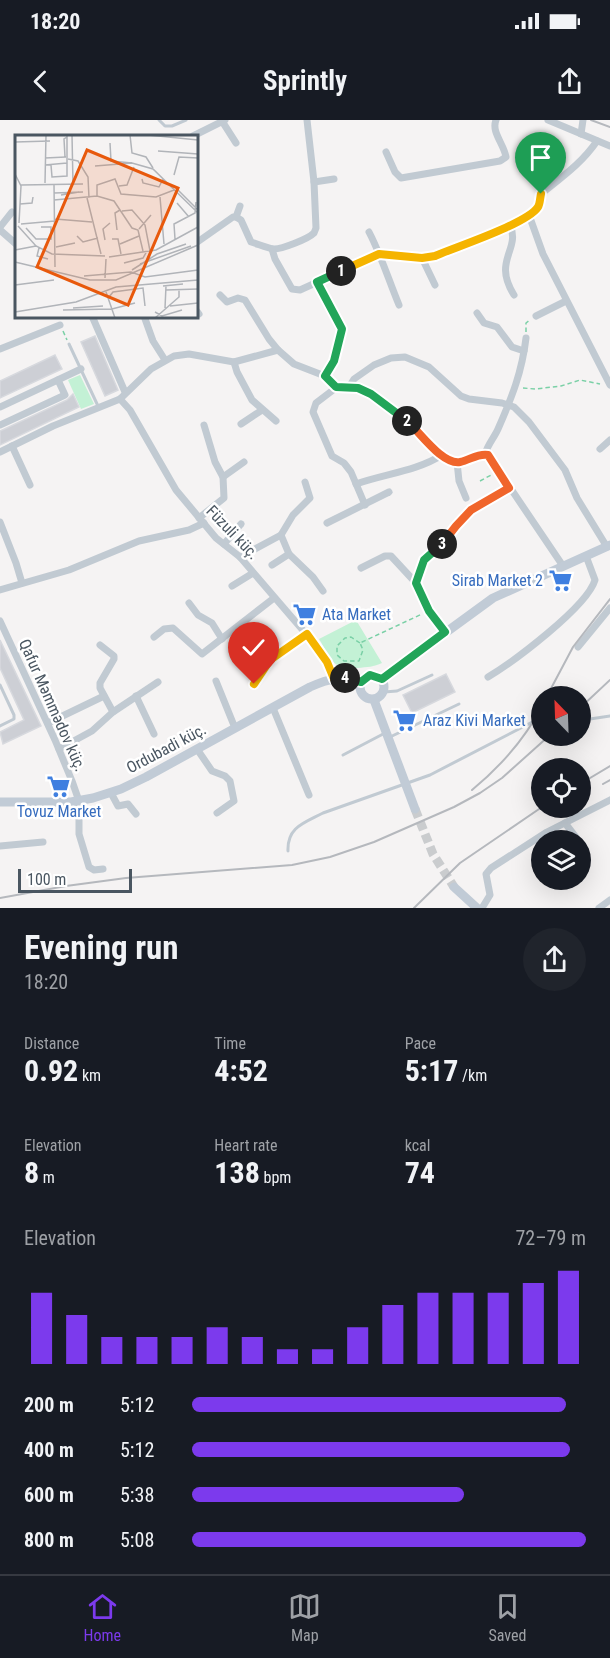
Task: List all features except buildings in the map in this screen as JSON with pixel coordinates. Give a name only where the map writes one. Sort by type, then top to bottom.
[{"type":"main road","points":[[382,679],[493,598],[609,546]]},
{"type":"main road","points":[[370,675],[382,679],[384,692],[378,698],[374,700],[362,695],[361,682],[370,675]]},
{"type":"main road","points":[[334,679],[352,678],[361,682]]},
{"type":"main road","name":"Ordubadi küç.","points":[[0,802],[35,804],[78,801],[111,793],[146,777],[310,687],[334,679]]},
{"type":"main road","points":[[374,700],[415,809]]},
{"type":"main road","points":[[454,887],[477,908]]},
{"type":"street","points":[[198,242],[231,218],[236,217],[241,220],[251,242],[272,249],[297,242],[314,233],[314,182],[307,120]]},
{"type":"street","points":[[386,152],[395,172],[401,178],[500,161],[506,156],[495,130],[496,120]]},
{"type":"street","points":[[548,120],[610,147]]},
{"type":"street","points":[[581,134],[583,120]]},
{"type":"street","points":[[195,135],[223,121],[236,143]]},
{"type":"street","points":[[272,249],[292,289],[300,290],[379,254],[422,258],[435,256],[529,215],[539,206],[541,194],[564,178],[597,141]]},
{"type":"street","points":[[314,182],[334,179]]},
{"type":"street","points":[[236,217],[240,206]]},
{"type":"street","points":[[12,212],[0,229],[15,243]]},
{"type":"street","points":[[529,215],[543,254],[609,383]]},
{"type":"street","points":[[510,225],[514,237],[506,261],[505,278],[514,295]]},
{"type":"street","points":[[369,232],[399,305]]},
{"type":"street","points":[[422,258],[435,285]]},
{"type":"street","points":[[317,282],[342,329],[334,361],[325,376]]},
{"type":"street","points":[[220,295],[226,302],[238,298],[245,300],[278,350],[294,364],[325,376],[336,387]]},
{"type":"street","points":[[536,316],[566,301]]},
{"type":"street","points":[[477,313],[484,323],[497,327],[512,347],[524,351]]},
{"type":"street","points":[[93,318],[125,392]]},
{"type":"street","points":[[145,318],[153,341],[165,360]]},
{"type":"street","points":[[0,349],[60,325]]},
{"type":"street","points":[[485,454],[488,444],[497,433],[516,387],[526,338]]},
{"type":"street","points":[[0,452],[53,426],[120,399],[151,369],[165,360],[189,354],[234,362],[278,350]]},
{"type":"street","points":[[349,387],[354,379],[374,365],[391,358],[405,357],[431,368],[461,396],[508,405],[517,409],[565,470],[578,498],[609,546]]},
{"type":"street","points":[[234,362],[249,395],[276,421]]},
{"type":"street","points":[[0,407],[81,369]]},
{"type":"street","points":[[0,425],[65,395],[58,380]]},
{"type":"street","points":[[365,505],[351,472],[344,463],[332,456],[314,412],[316,403],[336,387],[358,388],[371,394],[410,424],[442,455],[457,462],[485,454],[491,458],[563,566]]},
{"type":"street","name":"Füzuli küç.","points":[[120,399],[130,410],[171,483],[202,521],[240,557],[307,634],[327,662],[334,679]]},
{"type":"street","points":[[241,424],[262,410]]},
{"type":"street","points":[[0,590],[69,570],[139,541],[189,530],[202,521],[223,500],[224,477],[215,462],[204,425]]},
{"type":"street","points":[[600,449],[610,440]]},
{"type":"street","points":[[12,446],[30,485]]},
{"type":"street","points":[[356,484],[426,463],[442,455]]},
{"type":"street","points":[[224,477],[244,462]]},
{"type":"street","points":[[457,462],[459,482],[466,498]]},
{"type":"street","points":[[240,557],[282,535],[293,515],[310,498],[305,482]]},
{"type":"street","points":[[416,583],[424,560],[446,540],[471,510],[509,488]]},
{"type":"street","points":[[327,523],[389,492]]},
{"type":"street","points":[[0,522],[22,583]]},
{"type":"street","points":[[224,544],[241,524]]},
{"type":"street","points":[[282,535],[290,554],[313,577],[323,591]]},
{"type":"street","points":[[272,565],[290,554]]},
{"type":"street","points":[[361,568],[385,556],[391,556],[416,583],[429,611],[445,632]]},
{"type":"street","points":[[488,677],[515,659],[574,610],[592,589],[595,580],[586,556]]},
{"type":"street","points":[[232,586],[253,573]]},
{"type":"street","points":[[154,637],[164,629],[173,628],[202,654],[274,598]]},
{"type":"street","points":[[189,603],[198,615],[212,623],[222,639]]},
{"type":"street","points":[[578,647],[610,608]]},
{"type":"street","name":"Qafur Məmmədov küç.","points":[[0,621],[48,723],[78,801],[79,834],[89,867],[91,870],[104,869]]},
{"type":"street","points":[[100,645],[112,653],[114,659],[100,683],[100,688],[112,712]]},
{"type":"street","points":[[216,681],[235,728]]},
{"type":"street","points":[[59,749],[92,731],[112,712],[158,682]]},
{"type":"street","points":[[48,723],[104,696]]},
{"type":"street","points":[[136,696],[154,734]]},
{"type":"street","points":[[273,708],[309,795]]},
{"type":"street","points":[[197,749],[212,771],[225,776],[230,781],[234,801],[217,813]]},
{"type":"street","points":[[111,793],[116,805],[129,804],[136,814]]},
{"type":"street","points":[[482,908],[490,895],[486,874],[488,871],[536,838],[610,800]]},
{"type":"street","points":[[565,823],[570,830]]},
{"type":"street","points":[[0,846],[42,842]]},
{"type":"street","points":[[599,908],[610,900]]},
{"type":"lane","points":[[159,120],[165,126],[172,126],[186,120]]},
{"type":"lane","points":[[69,344],[99,408]]},
{"type":"lane","points":[[254,684],[270,660],[307,634]]},
{"type":"lane","points":[[384,692],[397,691],[432,675]]},
{"type":"lane","points":[[0,685],[14,719],[0,726]]},
{"type":"lane","points":[[344,755],[459,704]]},
{"type":"lane","points":[[591,719],[610,716]]},
{"type":"lane","points":[[288,851],[289,835],[306,821],[437,771],[531,723]]},
{"type":"path","points":[[526,338],[526,323],[536,316]]},
{"type":"path","points":[[60,325],[69,344]]},
{"type":"path","points":[[516,387],[535,389],[561,386],[580,380],[599,384],[609,383]]},
{"type":"path","points":[[480,481],[499,471]]},
{"type":"path","points":[[360,644],[429,611]]},
{"type":"path","points":[[351,637],[360,644],[363,650],[359,661],[344,661],[338,655],[337,646],[345,638],[351,637]]},
{"type":"green space","points":[[80,375],[94,404],[81,409],[68,380]]},
{"type":"green space","points":[[356,620],[382,663],[358,668],[342,667],[333,662],[327,653],[319,639]]},
{"type":"tunnel","points":[[415,809],[433,854],[454,887]]},
{"type":"railway","points":[[591,120],[610,127]]},
{"type":"railway","points":[[552,686],[573,647],[610,599]]},
{"type":"railway","points":[[591,698],[610,680]]},
{"type":"railway","points":[[472,790],[512,751],[531,725]]},
{"type":"railway","points":[[0,898],[126,878],[292,865],[330,857],[374,842],[454,807],[502,778],[538,746]]},
{"type":"railway","points":[[591,777],[610,766]]},
{"type":"railway","points":[[603,784],[610,780]]},
{"type":"railway","points":[[414,908],[460,863],[531,815]]},
{"type":"place","name":"Sirab Market 2","points":[[561,580]]},
{"type":"place","name":"Ata Market","points":[[304,614]]},
{"type":"place","name":"Araz Kivi Market","points":[[405,720]]},
{"type":"place","name":"Tovuz Market","points":[[59,786]]},
{"type":"route","points":[[254,684],[270,660],[307,634],[327,662],[334,679],[352,678],[361,682],[363,678],[370,675],[379,676],[382,679],[445,632],[435,622],[416,583],[423,562],[446,540],[471,510],[509,488],[488,455],[480,454],[463,461],[453,462],[442,455],[403,418],[371,394],[358,388],[336,387],[325,376],[334,361],[342,329],[317,282],[379,254],[422,258],[435,256],[529,215],[539,206],[541,194]]}]
